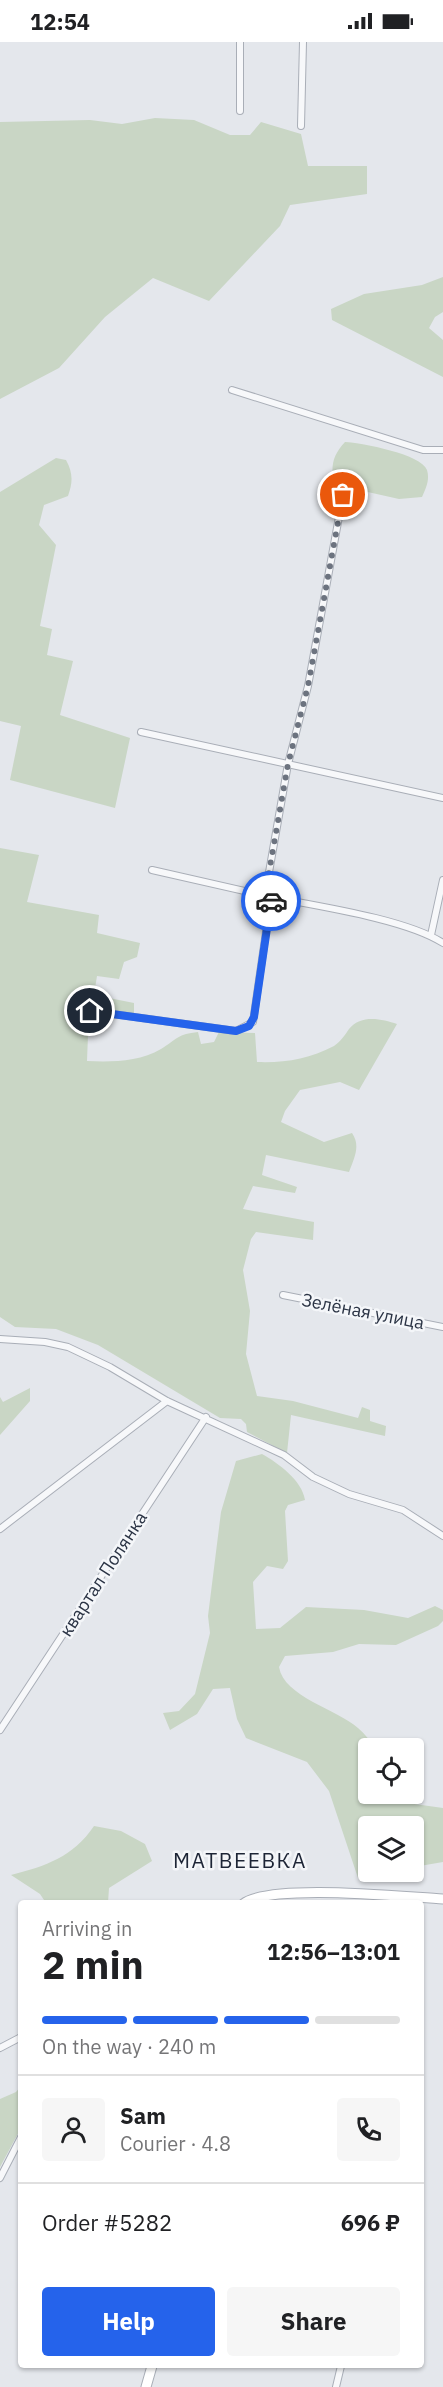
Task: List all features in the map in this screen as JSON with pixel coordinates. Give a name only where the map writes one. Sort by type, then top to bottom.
[{"type":"main road","points":[[257,1900],[271,1896],[310,1893],[443,1899]]},
{"type":"main road","points":[[146,2387],[151,2368]]},
{"type":"street","points":[[240,42],[240,111]]},
{"type":"street","points":[[301,126],[303,42]]},
{"type":"street","points":[[232,390],[423,450],[443,450]]},
{"type":"street","points":[[90,1011],[236,1031],[249,1026],[254,1017],[268,896],[288,764],[308,686],[343,495]]},
{"type":"street","points":[[141,732],[443,798]]},
{"type":"street","points":[[152,870],[369,917],[431,935],[443,943]]},
{"type":"street","points":[[431,935],[443,880]]},
{"type":"street","name":"Зелёная улица","points":[[283,1295],[443,1327]]},
{"type":"street","points":[[0,1339],[45,1342],[68,1347],[130,1378],[166,1401],[284,1455],[313,1477],[349,1494],[403,1510],[443,1536]]},
{"type":"street","points":[[0,1529],[94,1454],[166,1401]]},
{"type":"street","name":"квартал Полянка","points":[[0,1730],[206,1418]]},
{"type":"street","points":[[0,2048],[18,2039]]},
{"type":"street","points":[[0,2178],[18,2143]]},
{"type":"street","points":[[336,2387],[340,2368]]},
{"type":"green space","points":[[155,118],[194,120],[230,135],[250,135],[261,122],[301,134],[308,166],[367,166],[367,194],[290,205],[280,226],[209,301],[153,278],[105,317],[59,368],[0,399],[0,122],[90,120],[122,124]]},
{"type":"green space","points":[[443,277],[443,312],[435,317],[429,328],[443,340],[443,377],[332,320],[331,309],[364,294],[422,285]]},
{"type":"green space","points":[[345,442],[390,450],[422,464],[427,470],[428,477],[422,497],[399,499],[341,486],[333,480],[332,469],[334,459]]},
{"type":"green space","points":[[56,458],[66,460],[71,473],[71,482],[68,496],[44,505],[39,525],[56,545],[40,626],[52,629],[47,655],[73,661],[60,715],[130,738],[115,808],[10,780],[21,726],[0,721],[0,492]]},
{"type":"green space","points":[[0,848],[39,855],[27,902],[99,915],[97,933],[140,943],[137,957],[124,962],[119,979],[97,976],[94,995],[134,1003],[134,1015],[89,1010],[87,1061],[134,1059],[161,1049],[174,1040],[191,1033],[198,1032],[201,1044],[214,1042],[219,1032],[255,1033],[257,1062],[287,1061],[306,1057],[334,1046],[359,1021],[378,1019],[397,1024],[359,1090],[340,1082],[300,1090],[285,1111],[281,1122],[324,1142],[352,1133],[356,1147],[349,1172],[266,1155],[262,1175],[297,1187],[295,1193],[253,1186],[243,1209],[314,1222],[313,1240],[256,1232],[251,1239],[243,1270],[250,1311],[246,1354],[257,1396],[293,1401],[358,1418],[362,1407],[370,1410],[370,1421],[386,1426],[385,1436],[291,1415],[287,1453],[247,1432],[246,1424],[241,1419],[220,1418],[98,1345],[56,1329],[15,1327],[0,1317]]},
{"type":"green space","points":[[30,1388],[30,1401],[0,1435],[0,1397],[3,1402]]},
{"type":"green space","points":[[262,1454],[282,1467],[294,1479],[305,1500],[288,1505],[285,1511],[288,1561],[283,1569],[267,1566],[253,1582],[256,1629],[280,1628],[306,1607],[364,1610],[408,1618],[435,1606],[443,1610],[443,1621],[438,1626],[396,1645],[359,1644],[333,1652],[285,1656],[279,1667],[290,1687],[312,1702],[349,1721],[368,1738],[358,1738],[358,1804],[414,1804],[443,1808],[443,1862],[424,1865],[424,1816],[358,1816],[358,1878],[329,1791],[307,1762],[246,1738],[237,1719],[230,1688],[213,1689],[197,1714],[170,1730],[163,1713],[179,1711],[195,1694],[210,1633],[208,1616],[221,1512],[236,1461]]},
{"type":"green space","points":[[94,1826],[121,1831],[145,1844],[152,1861],[109,1888],[108,1900],[44,1900],[40,1894],[11,1875],[58,1859],[86,1837]]},
{"type":"green space","points":[[18,2090],[18,2134],[0,2167],[0,2099]]},
{"type":"way so far","points":[[271,901],[271,897],[265,895],[288,764],[308,686],[343,495]]},
{"type":"district","name":"МАТВЕЕВКА","points":[[240,1860]]},
{"type":"route","points":[[90,1011],[236,1031],[243,1030],[253,1022],[271,901]]}]
